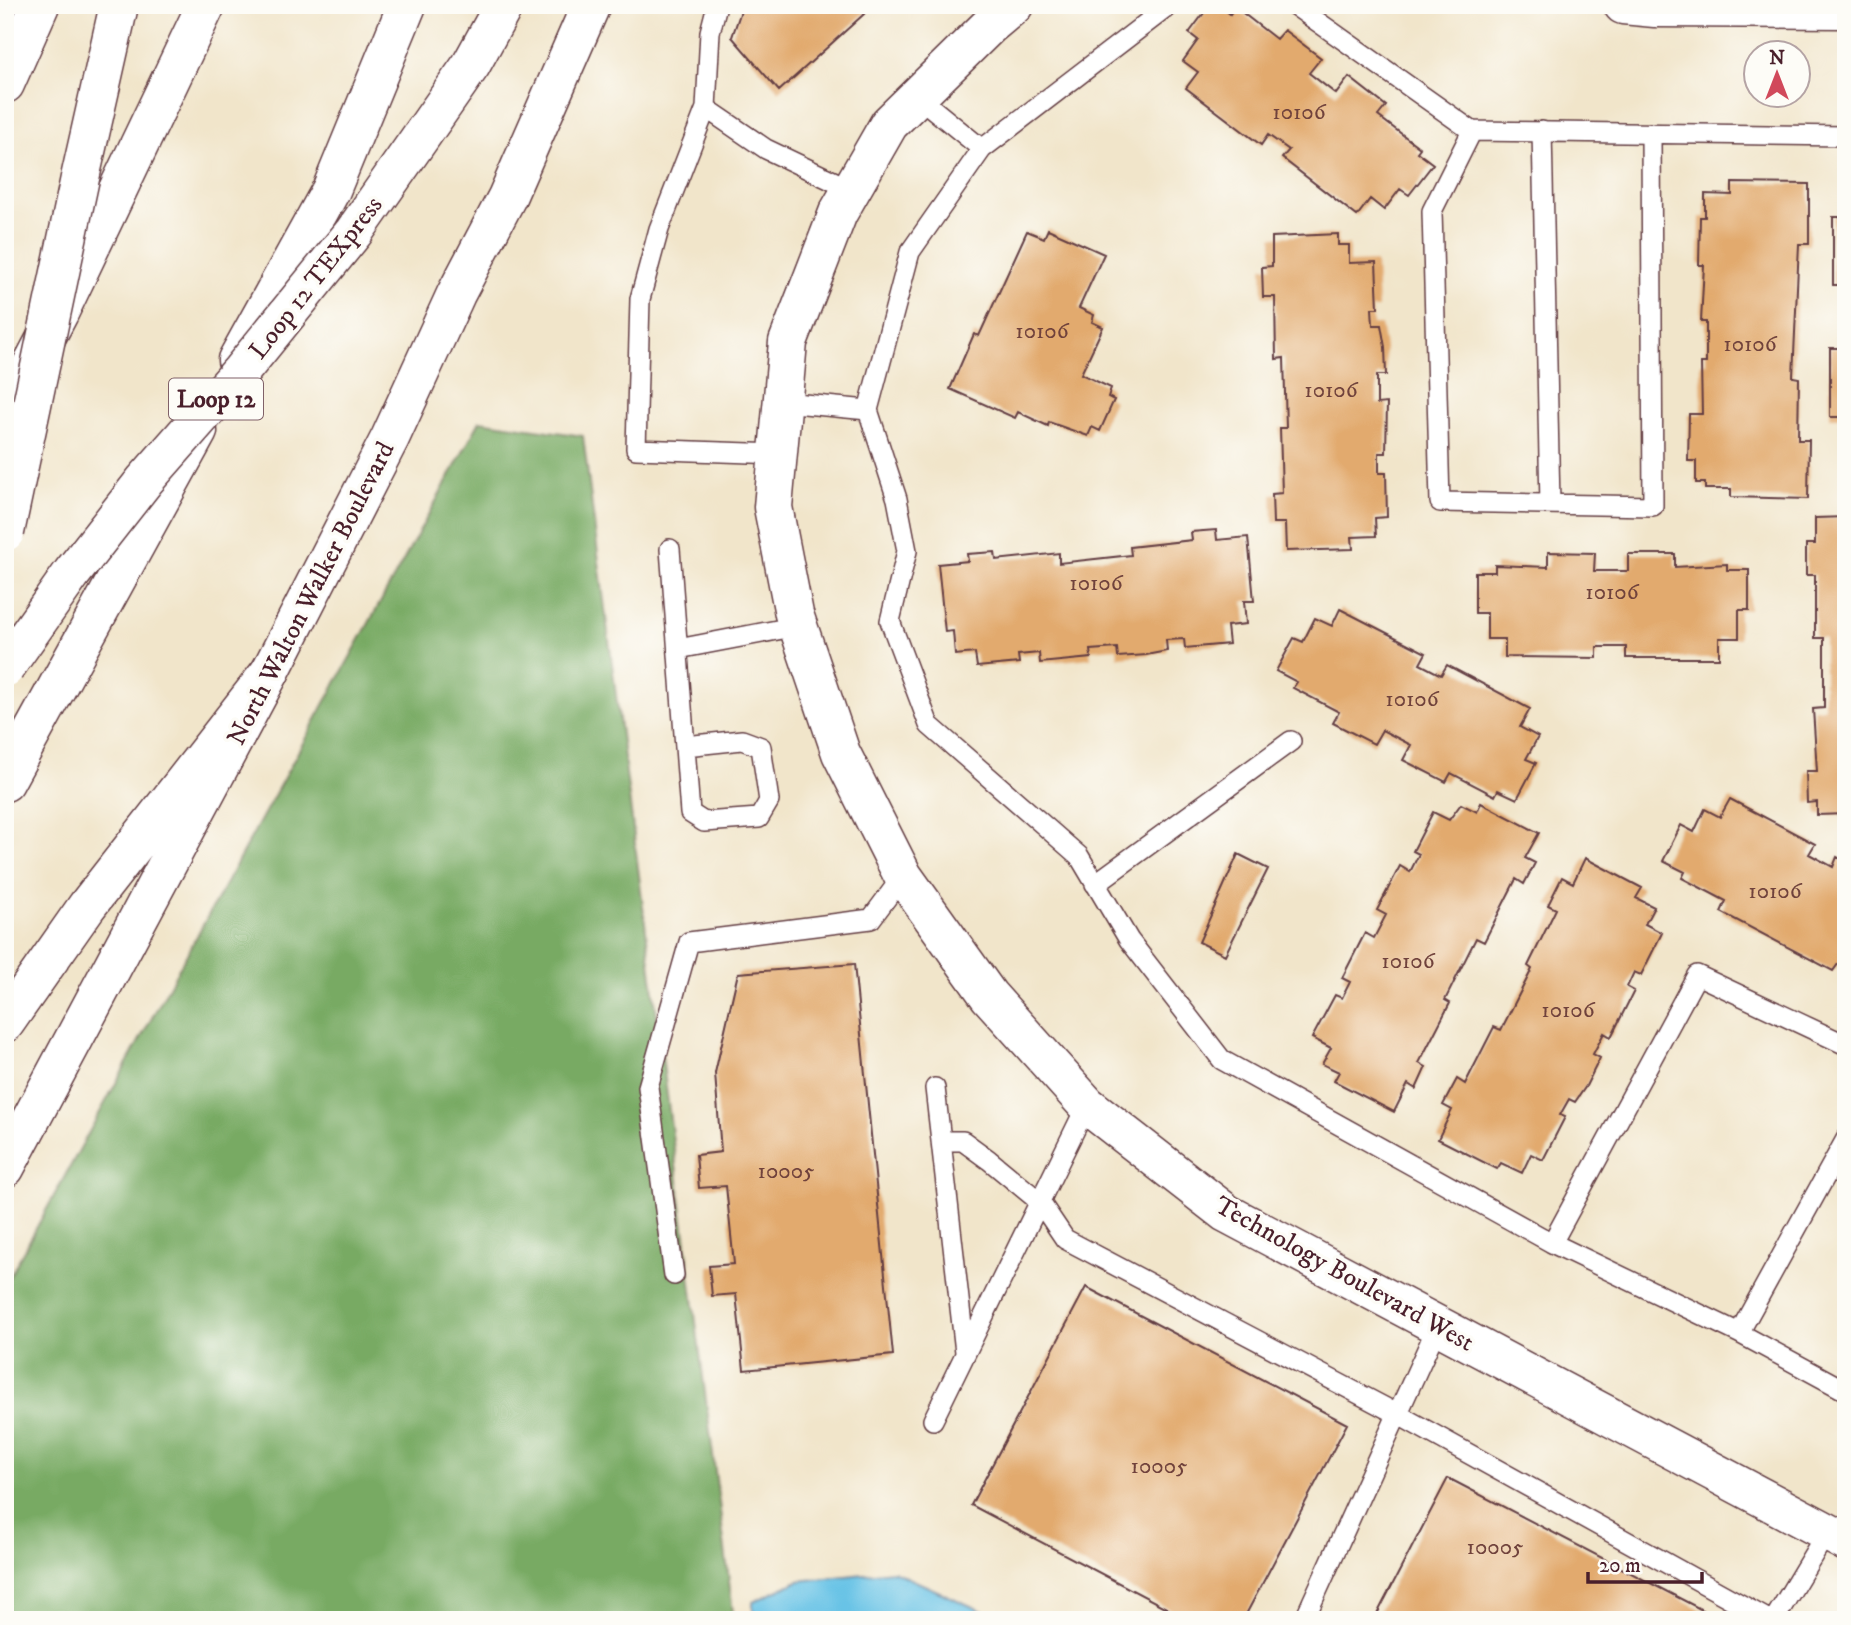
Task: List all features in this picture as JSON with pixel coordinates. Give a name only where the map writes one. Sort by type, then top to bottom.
[{"type":"main road","points":[[5,84],[40,5]]},
{"type":"main road","points":[[5,532],[119,5]]},
{"type":"main road","points":[[5,416],[60,313],[206,5]]},
{"type":"main road","name":"Loop 12","points":[[5,782],[331,190],[407,5]]},
{"type":"main road","name":"Loop 12 TEXpress","points":[[5,668],[72,573],[145,480],[240,371],[354,232],[471,65],[504,5]]},
{"type":"main road","name":"North Walton Walker Boulevard","points":[[5,1168],[270,673],[390,438],[456,294],[507,197],[591,5]]},
{"type":"main road","name":"Technology Boulevard West","points":[[1014,5],[889,124],[838,213],[788,342],[773,507],[794,614],[841,753],[903,876],[989,996],[1087,1105],[1226,1213],[1836,1537]]},
{"type":"main road","points":[[1623,5],[1655,8],[1846,9]]},
{"type":"main road","points":[[5,1023],[87,906],[270,673]]},
{"type":"lane","points":[[717,5],[710,32],[706,108],[659,229],[640,299],[636,449],[778,454]]},
{"type":"lane","points":[[1170,5],[982,149],[910,252],[868,410],[897,499],[907,551],[890,621],[929,725],[1079,856],[1129,940],[1222,1060],[1552,1243],[1739,1333],[1846,1391]]},
{"type":"lane","points":[[1294,5],[1472,131],[1846,136]]},
{"type":"lane","points":[[917,96],[982,149]]},
{"type":"lane","points":[[706,108],[766,149],[852,190]]},
{"type":"lane","points":[[1472,131],[1432,211],[1440,502],[1653,506],[1651,133]]},
{"type":"lane","points":[[1542,131],[1549,504]]},
{"type":"lane","points":[[783,402],[868,410]]},
{"type":"lane","points":[[670,549],[690,813],[704,822],[759,818],[769,801],[761,747],[742,740],[685,746]]},
{"type":"lane","points":[[678,649],[797,625]]},
{"type":"lane","points":[[1095,884],[1291,741]]},
{"type":"lane","points":[[674,1275],[648,1087],[689,942],[871,919],[903,876]]},
{"type":"lane","points":[[1552,1243],[1697,975],[1846,1045]]},
{"type":"lane","points":[[935,1088],[965,1353]]},
{"type":"lane","points":[[933,1420],[1087,1105]]},
{"type":"lane","points":[[1739,1333],[1846,1139]]},
{"type":"lane","points":[[941,1141],[962,1141],[989,1160],[1040,1202],[1065,1239],[1397,1414],[1772,1620],[1836,1537]]},
{"type":"lane","points":[[1304,1620],[1438,1325]]},
{"type":"green space","points":[[480,421],[583,436],[734,1620],[5,1620],[5,1285]]},
{"type":"water","points":[[893,1571],[1002,1620],[753,1620],[753,1602],[798,1581]]},
{"type":"building","points":[[743,5],[874,5],[779,91],[732,37]]},
{"type":"building","points":[[1210,5],[1219,5],[1230,14],[1235,7],[1276,39],[1284,30],[1321,58],[1309,73],[1336,94],[1349,77],[1386,106],[1378,116],[1420,148],[1417,152],[1433,164],[1409,195],[1400,189],[1384,210],[1370,199],[1357,216],[1282,158],[1289,150],[1268,135],[1261,145],[1186,88],[1198,72],[1183,61],[1198,40],[1189,33]]},
{"type":"building","points":[[1732,183],[1809,184],[1809,244],[1799,244],[1793,377],[1799,378],[1798,440],[1809,440],[1808,499],[1731,497],[1731,489],[1705,489],[1705,483],[1696,483],[1696,461],[1688,461],[1689,414],[1702,414],[1701,363],[1706,363],[1706,322],[1701,322],[1704,265],[1699,265],[1700,217],[1705,217],[1705,194],[1732,195]]},
{"type":"building","points":[[1842,198],[1846,198],[1846,285],[1833,285],[1833,217],[1842,217]]},
{"type":"building","points":[[1048,229],[1104,254],[1079,308],[1094,315],[1092,322],[1103,327],[1081,374],[1111,388],[1108,397],[1114,400],[1100,431],[1092,427],[1088,436],[1049,422],[1048,426],[1018,412],[1015,418],[950,389],[974,334],[979,336],[1027,231],[1044,238]]},
{"type":"building","points":[[1338,234],[1338,245],[1349,245],[1349,263],[1376,262],[1378,308],[1372,308],[1373,325],[1381,325],[1386,375],[1377,375],[1377,404],[1387,403],[1386,453],[1379,453],[1379,473],[1386,473],[1387,517],[1375,518],[1376,536],[1352,537],[1353,549],[1286,551],[1285,523],[1273,523],[1272,494],[1282,493],[1280,428],[1286,428],[1284,358],[1276,359],[1275,297],[1263,297],[1262,267],[1272,266],[1272,237]]},
{"type":"building","points":[[1830,348],[1846,348],[1846,441],[1841,441],[1841,417],[1830,417]]},
{"type":"building","points":[[1846,517],[1846,814],[1817,815],[1817,802],[1807,803],[1806,771],[1817,771],[1813,709],[1824,708],[1824,638],[1815,638],[1815,575],[1806,575],[1806,544],[1815,544],[1815,518]]},
{"type":"building","points":[[1216,530],[1217,540],[1248,537],[1254,601],[1244,601],[1246,624],[1227,626],[1229,644],[1185,648],[1184,639],[1166,640],[1167,651],[1146,655],[1118,657],[1117,648],[1090,650],[1091,658],[1040,663],[1039,653],[1018,655],[1019,663],[977,667],[975,653],[955,655],[953,631],[945,632],[938,564],[968,561],[967,554],[995,552],[996,560],[1059,553],[1059,563],[1131,555],[1130,547],[1192,540],[1191,532]]},
{"type":"building","points":[[1548,552],[1595,553],[1594,571],[1628,571],[1628,554],[1675,554],[1675,567],[1727,564],[1727,570],[1749,570],[1749,610],[1739,610],[1739,638],[1719,638],[1719,658],[1626,658],[1626,647],[1597,647],[1597,658],[1505,657],[1505,639],[1487,639],[1487,613],[1475,613],[1475,572],[1495,572],[1495,565],[1548,567]]},
{"type":"building","points":[[1340,609],[1426,653],[1420,664],[1441,675],[1447,665],[1530,709],[1520,727],[1538,737],[1526,759],[1536,763],[1517,799],[1498,790],[1495,796],[1451,773],[1446,782],[1403,760],[1411,745],[1382,730],[1374,744],[1333,723],[1339,712],[1293,688],[1297,682],[1276,671],[1294,638],[1303,642],[1315,618],[1332,626]]},
{"type":"building","points":[[1730,799],[1815,844],[1809,854],[1833,867],[1837,857],[1846,862],[1846,968],[1838,964],[1833,971],[1721,912],[1726,901],[1682,878],[1685,872],[1663,861],[1681,825],[1694,832],[1705,809],[1720,817]]},
{"type":"building","points":[[1481,803],[1539,833],[1525,858],[1535,863],[1524,884],[1516,879],[1484,942],[1476,938],[1445,1000],[1450,1003],[1419,1063],[1426,1067],[1416,1089],[1408,1084],[1394,1112],[1334,1081],[1339,1072],[1322,1064],[1331,1048],[1312,1038],[1335,995],[1342,998],[1350,982],[1342,978],[1365,933],[1374,938],[1386,915],[1377,910],[1400,866],[1410,872],[1419,854],[1413,851],[1433,812],[1449,820],[1461,804],[1477,812]]},
{"type":"building","points":[[1238,854],[1268,869],[1225,955],[1199,942]]},
{"type":"building","points":[[1585,858],[1642,888],[1636,898],[1654,907],[1645,924],[1662,933],[1641,975],[1634,972],[1627,987],[1634,991],[1611,1037],[1604,1033],[1593,1054],[1600,1058],[1575,1102],[1569,1099],[1560,1115],[1565,1117],[1543,1160],[1531,1154],[1522,1173],[1501,1163],[1497,1169],[1438,1139],[1452,1110],[1443,1105],[1457,1079],[1465,1084],[1494,1027],[1501,1030],[1532,969],[1528,966],[1556,909],[1548,905],[1562,877],[1573,883]]},
{"type":"building","points":[[854,964],[893,1355],[744,1370],[736,1294],[712,1296],[709,1266],[734,1264],[726,1186],[699,1188],[696,1155],[721,1152],[715,1073],[738,973]]},
{"type":"building","points":[[1086,1287],[1347,1424],[1243,1620],[1189,1620],[971,1505]]},
{"type":"building","points":[[1448,1478],[1710,1614],[1707,1620],[1374,1620]]}]
